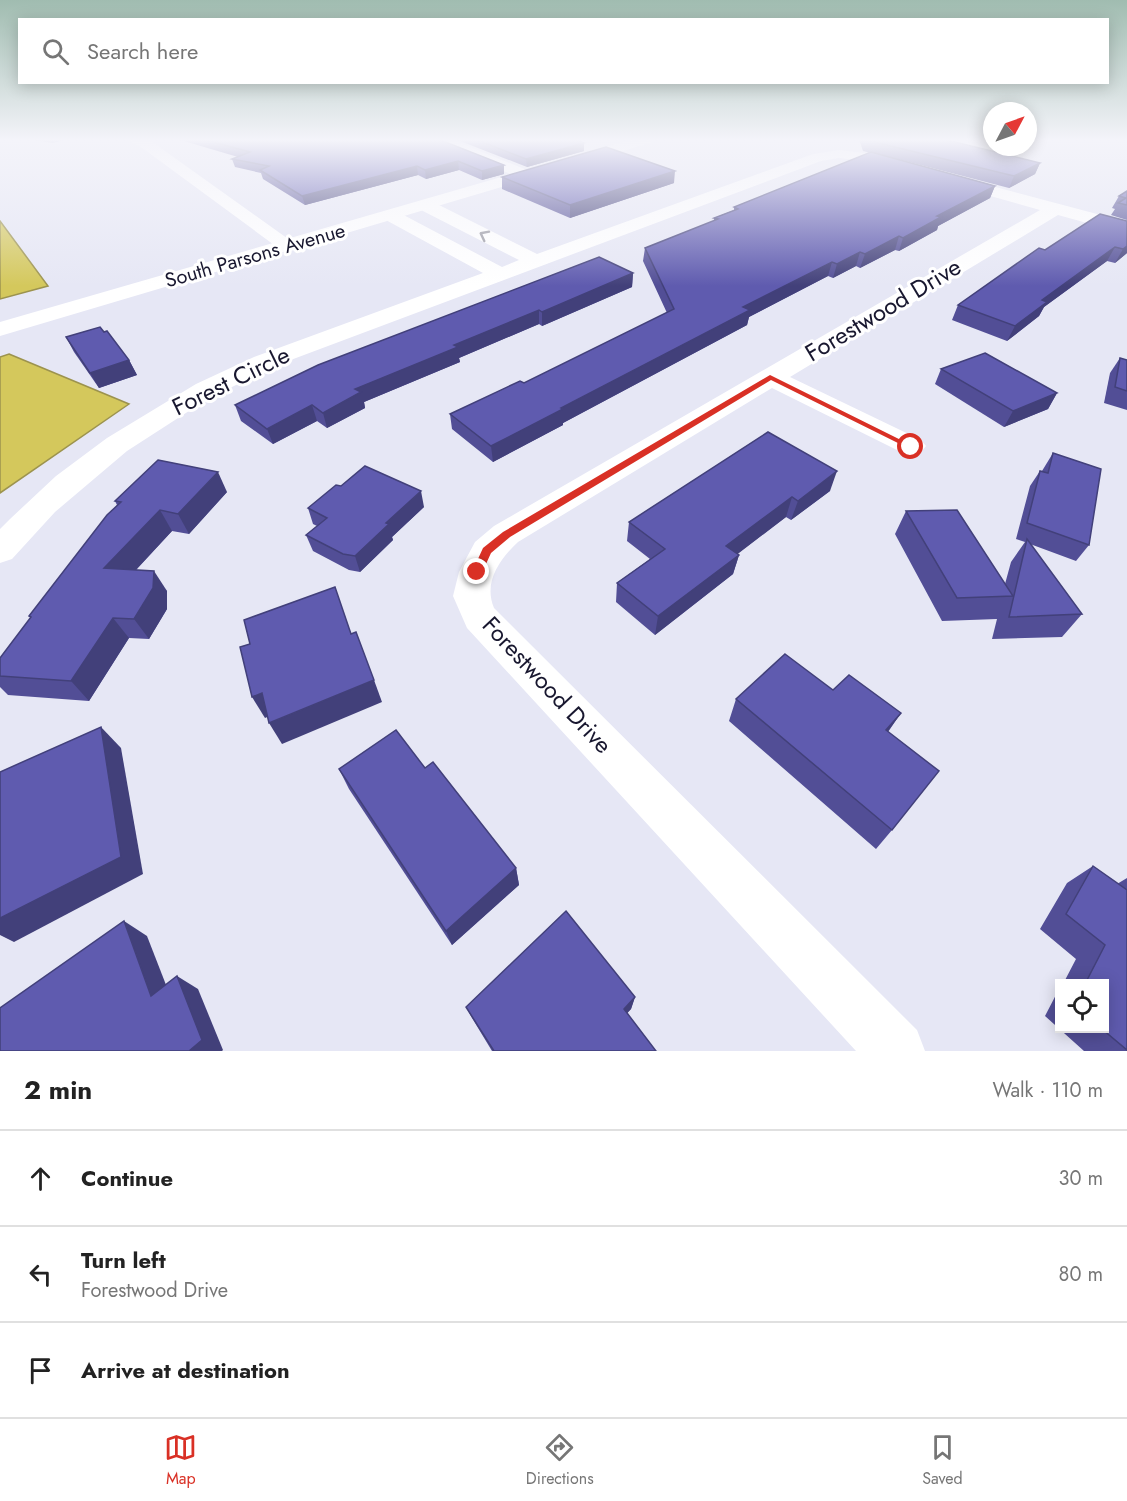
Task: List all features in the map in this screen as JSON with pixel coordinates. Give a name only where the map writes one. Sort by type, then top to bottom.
[{"type":"street","points":[[207,188],[288,246]]},
{"type":"street","name":"South Parsons Avenue","points":[[0,329],[482,188]]},
{"type":"street","name":"Forest Circle","points":[[0,550],[21,526],[80,473],[136,431],[197,394],[263,362],[737,188]]},
{"type":"street","name":"Forest Circle","points":[[982,188],[1127,228]]},
{"type":"street","points":[[425,205],[536,261]]},
{"type":"street","name":"Forestwood Drive","points":[[896,1051],[480,617],[471,596],[477,572],[487,551],[506,534],[1056,208]]},
{"type":"street","points":[[390,215],[500,274]]},
{"type":"street","points":[[770,377],[911,447]]},
{"type":"shaded area","points":[[0,221],[48,286],[0,299]]},
{"type":"shaded area","points":[[9,354],[129,404],[0,493],[0,357]]},
{"type":"building","points":[[289,188],[332,188],[302,196]]},
{"type":"building","points":[[529,188],[622,188],[570,205]]},
{"type":"building","points":[[781,188],[991,188],[937,216],[941,217],[903,238],[899,236],[865,254],[860,252],[837,264],[832,262],[743,307],[750,310],[491,446],[450,414],[520,381],[524,383],[674,309],[645,248],[738,209],[734,207]]},
{"type":"building","points":[[1127,191],[1127,205],[1118,203],[1126,198],[1119,196]]},
{"type":"building","points":[[1100,214],[1127,221],[1127,246],[1123,249],[1115,247],[1042,300],[1047,302],[1015,326],[958,305],[1039,248],[1045,250]]},
{"type":"building","points":[[599,257],[633,273],[542,312],[539,310],[454,345],[458,347],[355,389],[361,392],[323,413],[312,405],[267,429],[235,405],[318,365]]},
{"type":"building","points":[[100,327],[104,332],[107,331],[129,360],[90,373],[66,337]]},
{"type":"building","points":[[985,353],[1057,393],[1013,411],[941,369]]},
{"type":"building","points":[[1120,358],[1127,360],[1127,391],[1115,387]]},
{"type":"building","points":[[768,432],[837,471],[798,501],[792,497],[726,546],[739,555],[658,616],[617,583],[665,549],[629,522]]},
{"type":"building","points":[[1053,453],[1101,469],[1089,545],[1027,523],[1040,471],[1048,473]]},
{"type":"building","points":[[158,460],[218,472],[178,514],[160,510],[104,568],[154,571],[153,588],[134,619],[113,618],[71,681],[0,676],[0,658],[31,617],[29,616],[107,515],[121,502],[115,501]]},
{"type":"building","points":[[365,466],[421,491],[355,556],[343,554],[306,535],[327,518],[308,508],[336,485],[341,486]]},
{"type":"building","points":[[957,510],[1013,596],[957,598],[906,511]]},
{"type":"building","points":[[1027,539],[1082,614],[1009,617]]},
{"type":"building","points":[[335,587],[351,634],[356,632],[374,680],[269,723],[262,693],[252,697],[240,647],[250,644],[244,620]]},
{"type":"building","points":[[785,654],[833,690],[849,675],[901,713],[886,730],[939,771],[892,830],[736,699]]},
{"type":"building","points":[[101,727],[121,857],[0,918],[0,772]]},
{"type":"building","points":[[396,730],[425,768],[433,762],[516,868],[446,931],[339,769]]},
{"type":"building","points":[[1093,866],[1127,890],[1127,1050],[1107,1033],[1109,1033],[1109,979],[1088,979],[1105,945],[1066,914]]},
{"type":"building","points":[[566,911],[635,997],[624,1009],[656,1051],[494,1051],[466,1007]]},
{"type":"building","points":[[124,921],[151,996],[177,976],[202,1040],[189,1051],[0,1051],[0,1008]]},
{"type":"route","points":[[477,572],[487,551],[506,534],[770,377],[911,447]]}]
